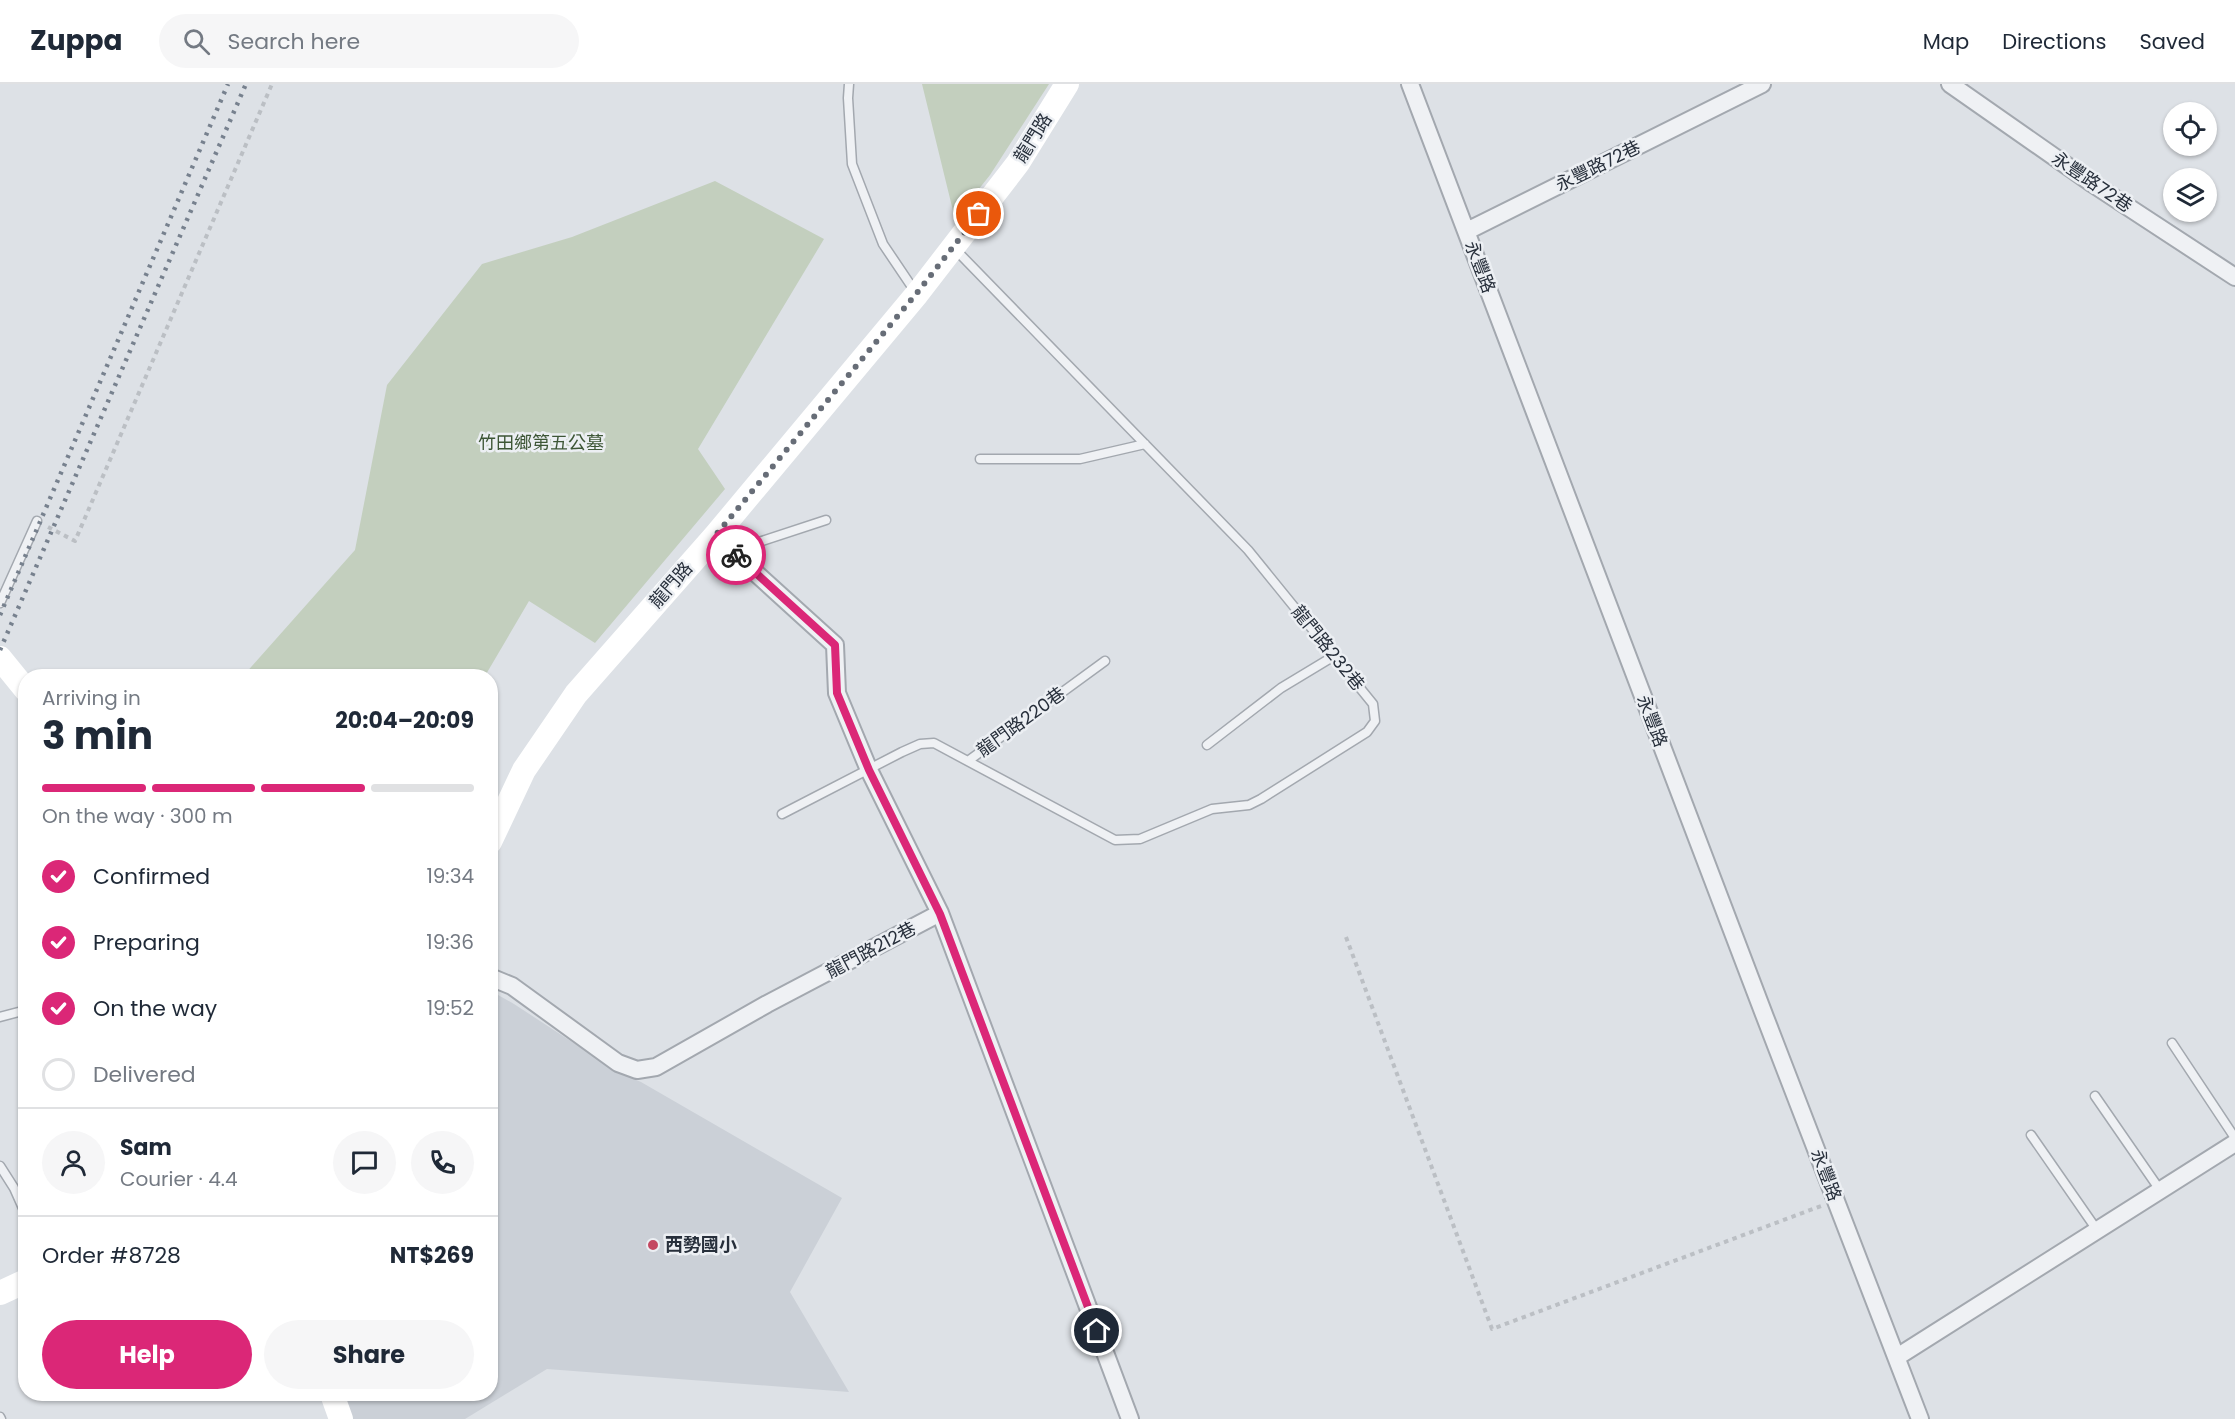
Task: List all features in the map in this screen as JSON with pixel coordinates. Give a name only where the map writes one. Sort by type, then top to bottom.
[{"type":"street","name":"龍門路","points":[[498,825],[524,770],[576,694],[715,536],[954,248],[1018,163],[1067,84]]},
{"type":"street","name":"永豐路","points":[[1410,84],[1920,1419]]},
{"type":"street","name":"永豐路72巷","points":[[1467,231],[1762,84]]},
{"type":"street","name":"永豐路72巷","points":[[1950,84],[2093,184],[2235,278]]},
{"type":"street","points":[[715,536],[835,645],[837,693],[869,770],[940,914],[1130,1419]]},
{"type":"street","points":[[0,658],[18,680]]},
{"type":"street","name":"龍門路212巷","points":[[498,980],[512,986],[618,1063],[637,1070],[656,1067],[767,1004],[940,914]]},
{"type":"street","points":[[1897,1358],[2235,1143]]},
{"type":"street","points":[[0,1293],[18,1285]]},
{"type":"street","points":[[335,1401],[341,1419]]},
{"type":"lane","points":[[849,84],[852,164],[883,244],[916,294]]},
{"type":"lane","name":"龍門路232巷","points":[[954,248],[1248,549],[1373,704],[1375,721],[1367,732],[1261,799],[1249,805],[1212,809],[1140,839],[1115,840],[968,761]]},
{"type":"lane","points":[[980,459],[1080,459],[1145,444]]},
{"type":"lane","points":[[715,536],[744,547],[825,520]]},
{"type":"lane","points":[[0,603],[37,521]]},
{"type":"lane","points":[[1207,745],[1281,688],[1334,656]]},
{"type":"lane","name":"龍門路220巷","points":[[782,814],[920,744],[934,743],[968,761],[1105,661]]},
{"type":"lane","points":[[0,1017],[18,1012]]},
{"type":"lane","points":[[2172,1043],[2235,1138]]},
{"type":"lane","points":[[2095,1096],[2160,1191]]},
{"type":"lane","points":[[2031,1135],[2097,1230]]},
{"type":"lane","points":[[0,1166],[18,1197]]},
{"type":"path","points":[[37,521],[75,542],[272,84]]},
{"type":"path","points":[[1346,937],[1492,1329],[1836,1201]]},
{"type":"shaded area","name":"西勢國小","points":[[498,995],[618,1072],[641,1082],[842,1198],[790,1292],[849,1392],[547,1369],[498,1399]]},
{"type":"shaded area","name":"西勢國小","points":[[346,1401],[495,1401],[465,1419],[352,1419]]},
{"type":"green space","points":[[922,84],[1049,84],[990,175],[955,219]]},
{"type":"green space","name":"竹田鄉第五公墓","points":[[715,181],[824,239],[698,449],[725,489],[595,643],[529,601],[489,669],[249,669],[355,550],[387,385],[482,264],[572,237]]},
{"type":"railway","points":[[0,615],[228,84]]},
{"type":"railway","points":[[0,650],[246,84]]},
{"type":"way so far","points":[[736,555],[715,536],[954,248],[979,214]]},
{"type":"place","name":"西勢國小","points":[[653,1245]]},
{"type":"route","points":[[736,555],[835,645],[837,693],[869,770],[940,914],[1097,1331]]}]
